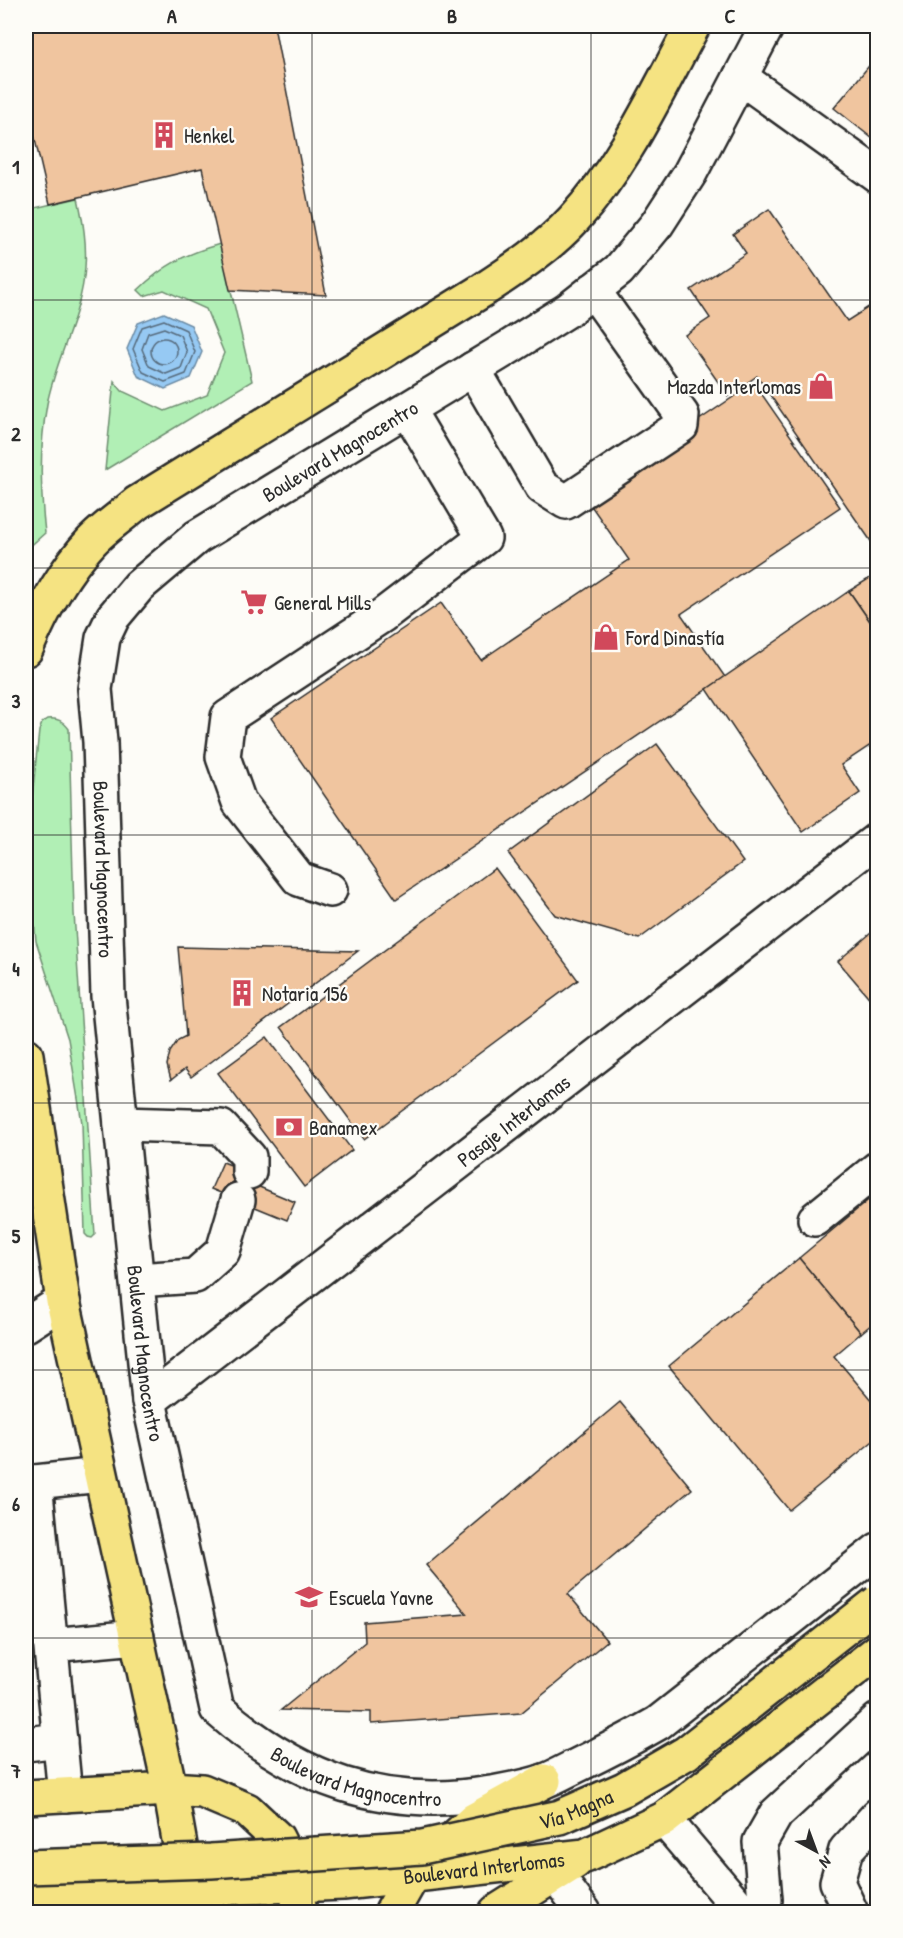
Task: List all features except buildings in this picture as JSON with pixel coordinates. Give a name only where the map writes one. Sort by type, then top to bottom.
[{"type":"main road","points":[[26,650],[48,602],[63,578],[91,542],[137,503],[531,259],[573,221],[608,179],[693,26]]},
{"type":"main road","points":[[26,1056],[31,1111],[63,1301],[170,1789],[190,1901]]},
{"type":"main road","name":"Vía Magna","points":[[26,1867],[211,1861],[422,1847],[560,1817],[624,1789],[686,1753],[878,1602]]},
{"type":"main road","points":[[664,1819],[878,1651]]},
{"type":"main road","points":[[392,1912],[413,1875],[474,1820],[544,1781]]},
{"type":"main road","points":[[26,1797],[170,1789],[202,1791],[247,1810],[277,1838],[293,1870],[298,1899]]},
{"type":"main road","name":"Boulevard Interlomas","points":[[26,1896],[190,1901],[298,1899],[413,1875],[585,1856],[664,1819]]},
{"type":"main road","points":[[496,1912],[585,1856]]},
{"type":"street","name":"Boulevard Magnocentro","points":[[504,1790],[463,1797],[422,1798],[380,1794],[340,1784],[275,1754],[244,1733],[217,1709],[149,1401],[108,996],[100,742],[95,689],[103,638],[113,617],[139,586],[197,537],[568,310],[620,270],[657,224],[690,173],[767,26]]},
{"type":"street","points":[[740,77],[878,176]]},
{"type":"street","points":[[473,369],[542,487],[566,502],[586,490],[681,426],[682,415],[593,290]]},
{"type":"street","points":[[330,890],[299,879],[239,802],[223,757],[228,717],[382,615],[484,538],[408,410]]},
{"type":"street","name":"Pasaje Interlomas","points":[[149,1401],[878,839]]},
{"type":"street","points":[[121,1124],[221,1127],[249,1157],[243,1186],[223,1251],[195,1276],[137,1280]]},
{"type":"street","points":[[815,1219],[878,1168]]},
{"type":"street","points":[[26,1325],[63,1301]]},
{"type":"street","points":[[65,1795],[51,1646],[30,1482],[100,1475]]},
{"type":"street","name":"Vía Magna","points":[[504,1790],[544,1781],[627,1741],[658,1723],[878,1550]]},
{"type":"street","points":[[51,1646],[137,1636]]},
{"type":"street","points":[[762,1912],[765,1900],[760,1842],[776,1814],[878,1720]]},
{"type":"street","points":[[26,1744],[60,1740]]},
{"type":"street","points":[[851,1912],[837,1882],[846,1850],[878,1815]]},
{"type":"street","points":[[664,1819],[743,1912]]},
{"type":"street","points":[[555,1874],[584,1912]]},
{"type":"green space","points":[[78,198],[85,241],[83,284],[51,387],[44,420],[41,468],[45,533],[26,550],[26,210]]},
{"type":"green space","points":[[220,244],[252,381],[105,470],[114,381],[122,391],[165,411],[207,395],[224,353],[206,309],[164,290],[144,296],[138,290],[176,261]]},
{"type":"green space","points":[[48,719],[60,721],[69,729],[74,913],[95,1235],[92,1238],[85,1234],[82,1123],[68,1039],[36,941],[27,847],[39,731],[42,723]]},
{"type":"water","points":[[164,313],[191,325],[202,352],[191,378],[165,389],[138,376],[127,349],[138,323]]},
{"type":"place","name":"Henkel","points":[[164,135]]},
{"type":"place","name":"Mazda Interlomas","points":[[821,386]]},
{"type":"place","name":"General Mills","points":[[254,602]]},
{"type":"place","name":"Ford Dinastía","points":[[606,637]]},
{"type":"place","name":"Notaria 156","points":[[242,993]]},
{"type":"place","name":"Banamex","points":[[289,1127]]},
{"type":"place","name":"Escuela Yavne","points":[[309,1597]]}]
